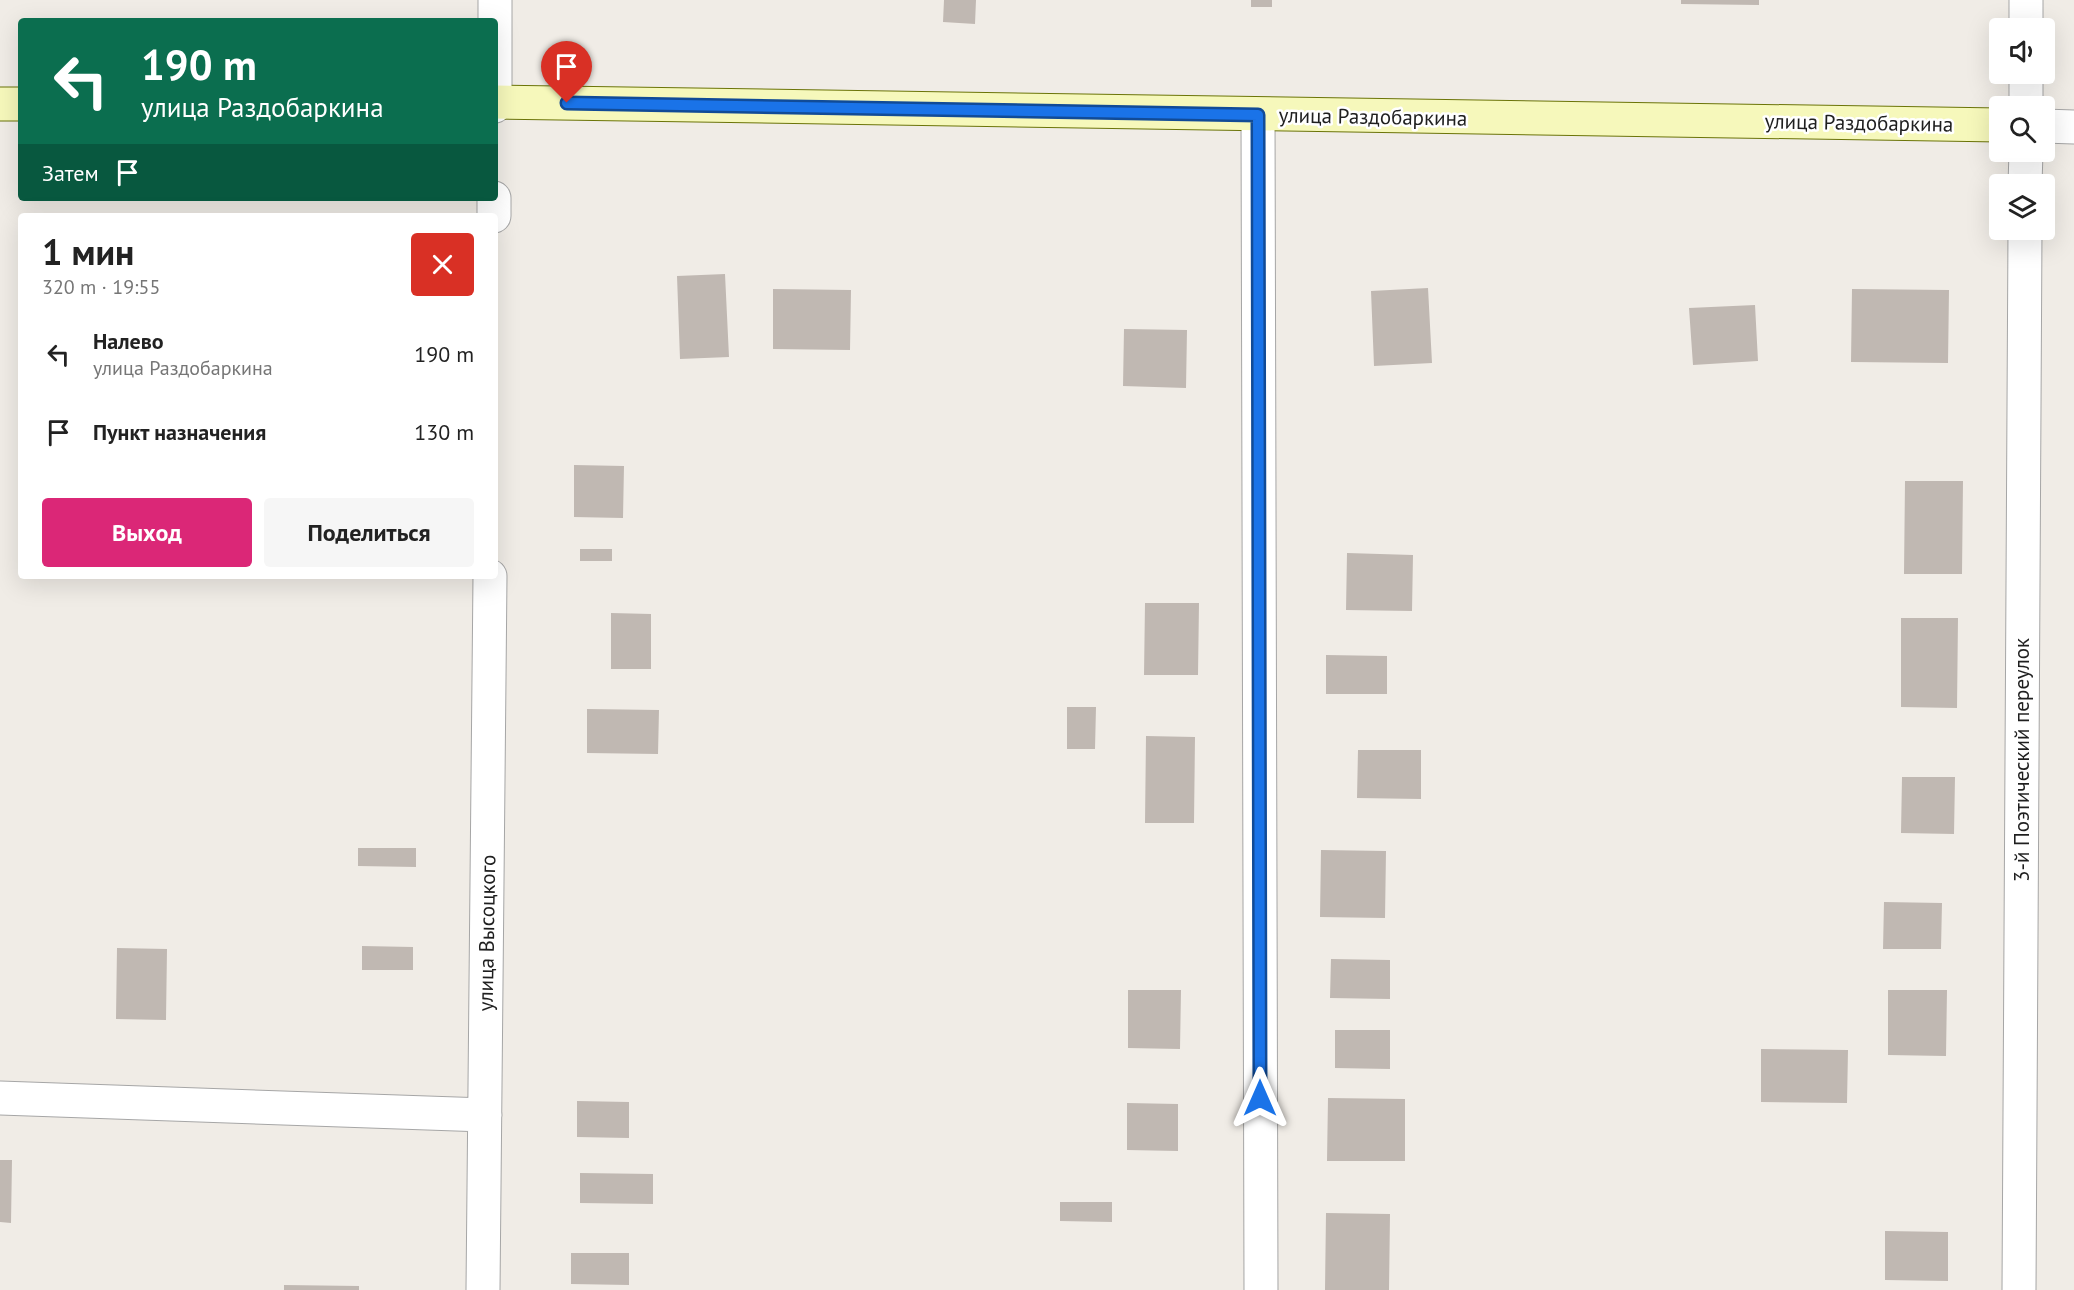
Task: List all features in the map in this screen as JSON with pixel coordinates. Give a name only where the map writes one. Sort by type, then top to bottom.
[{"type":"street","points":[[495,0],[495,18]]},
{"type":"street","points":[[2026,0],[2026,18]]},
{"type":"street","points":[[0,104],[18,104]]},
{"type":"street","name":"улица Раздобаркина","points":[[498,104],[1989,125]]},
{"type":"street","points":[[1258,115],[1261,1290]]},
{"type":"street","points":[[2055,126],[2074,126]]},
{"type":"street","name":"3-й Поэтический переулок","points":[[2019,1290],[2025,240]]},
{"type":"street","name":"улица Высоцкого","points":[[483,1290],[490,579]]},
{"type":"street","points":[[0,1098],[485,1115]]},
{"type":"building","points":[[944,0],[976,0],[975,24],[943,22]]},
{"type":"building","points":[[1251,0],[1272,0],[1272,7],[1251,7]]},
{"type":"building","points":[[1681,0],[1759,0],[1759,5],[1681,4]]},
{"type":"building","points":[[725,274],[729,357],[680,359],[677,276]]},
{"type":"building","points":[[1428,288],[1432,363],[1374,366],[1371,291]]},
{"type":"building","points":[[773,289],[851,290],[850,350],[773,349]]},
{"type":"building","points":[[1852,289],[1949,290],[1948,363],[1851,362]]},
{"type":"building","points":[[1755,305],[1758,361],[1693,365],[1689,308]]},
{"type":"building","points":[[1124,329],[1187,330],[1186,388],[1123,386]]},
{"type":"building","points":[[574,465],[624,466],[623,518],[574,517]]},
{"type":"building","points":[[1905,481],[1963,481],[1962,574],[1904,574]]},
{"type":"building","points":[[580,549],[612,549],[612,561],[580,561]]},
{"type":"building","points":[[1347,553],[1413,555],[1412,611],[1346,610]]},
{"type":"building","points":[[1145,603],[1199,603],[1198,675],[1144,675]]},
{"type":"building","points":[[611,613],[651,614],[651,669],[611,669]]},
{"type":"building","points":[[1901,618],[1958,618],[1957,708],[1901,707]]},
{"type":"building","points":[[1326,655],[1387,656],[1387,694],[1326,694]]},
{"type":"building","points":[[1067,707],[1096,707],[1095,749],[1067,749]]},
{"type":"building","points":[[587,709],[659,710],[658,754],[587,753]]},
{"type":"building","points":[[1146,736],[1195,737],[1194,823],[1145,823]]},
{"type":"building","points":[[1358,750],[1421,750],[1421,799],[1357,798]]},
{"type":"building","points":[[1902,777],[1955,777],[1954,834],[1901,833]]},
{"type":"building","points":[[358,848],[416,848],[416,867],[358,866]]},
{"type":"building","points":[[1321,850],[1386,851],[1385,918],[1320,917]]},
{"type":"building","points":[[1884,902],[1942,903],[1941,949],[1883,949]]},
{"type":"building","points":[[362,946],[413,947],[413,970],[362,970]]},
{"type":"building","points":[[117,948],[167,949],[166,1020],[116,1019]]},
{"type":"building","points":[[1331,959],[1390,960],[1390,999],[1330,998]]},
{"type":"building","points":[[1128,990],[1181,990],[1180,1049],[1128,1048]]},
{"type":"building","points":[[1888,990],[1947,990],[1946,1056],[1888,1055]]},
{"type":"building","points":[[1335,1030],[1390,1030],[1390,1069],[1335,1068]]},
{"type":"building","points":[[1761,1049],[1848,1050],[1847,1103],[1761,1102]]},
{"type":"building","points":[[1328,1098],[1405,1099],[1405,1161],[1327,1161]]},
{"type":"building","points":[[577,1101],[629,1102],[629,1138],[577,1137]]},
{"type":"building","points":[[1127,1103],[1178,1104],[1178,1151],[1127,1150]]},
{"type":"building","points":[[0,1160],[12,1160],[11,1223],[0,1222]]},
{"type":"building","points":[[580,1173],[653,1174],[653,1204],[580,1203]]},
{"type":"building","points":[[1060,1202],[1112,1202],[1112,1222],[1060,1221]]},
{"type":"building","points":[[1326,1213],[1390,1214],[1389,1290],[1325,1290]]},
{"type":"building","points":[[1885,1231],[1948,1232],[1948,1281],[1885,1280]]},
{"type":"building","points":[[571,1253],[629,1253],[629,1285],[571,1284]]},
{"type":"building","points":[[284,1285],[359,1286],[359,1290],[284,1290]]},
{"type":"route","points":[[567,103],[1258,115],[1260,1098]]}]
